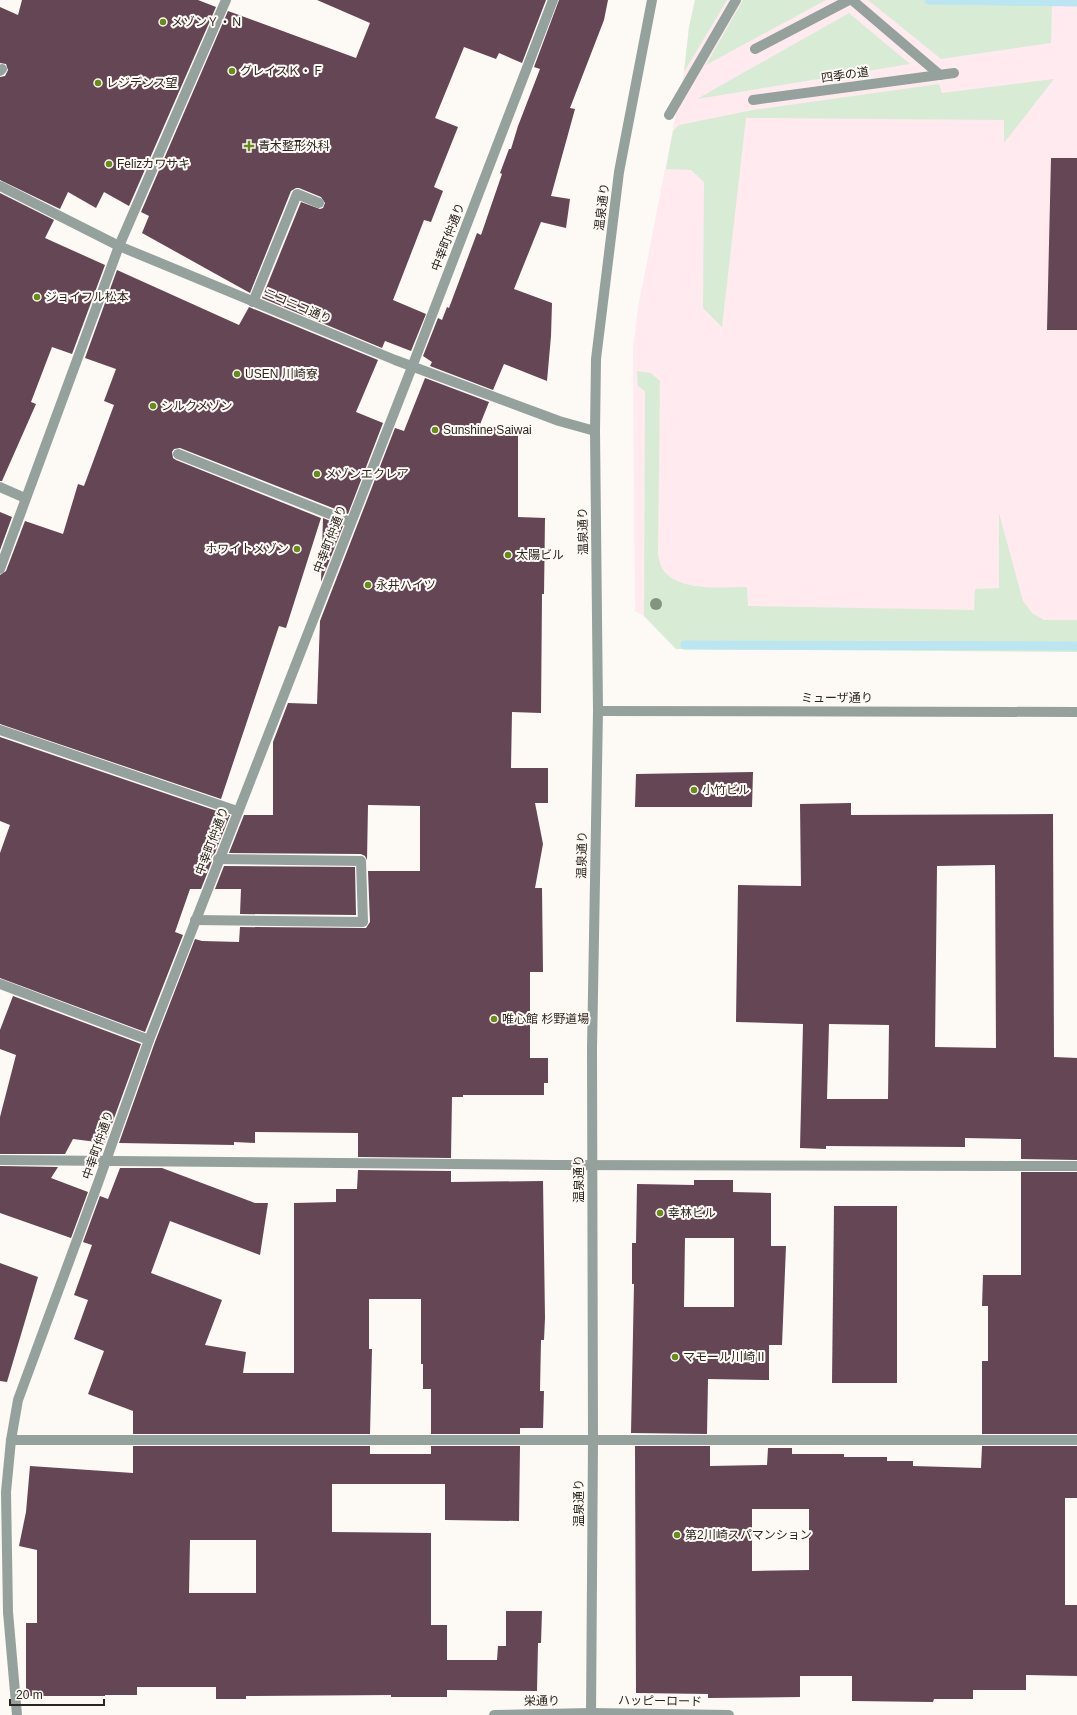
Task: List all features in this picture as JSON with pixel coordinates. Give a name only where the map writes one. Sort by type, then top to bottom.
[{"type":"street","points":[[0,569],[119,246],[226,0]]},
{"type":"street","name":"中幸町仲通り","points":[[17,1715],[8,1612],[3,1492],[18,1400],[106,1162],[149,1040],[218,859],[412,367],[554,0]]},
{"type":"street","name":"温泉通り","points":[[591,1714],[593,1441],[592,1041],[598,712],[595,431],[596,359],[619,172],[652,0]]},
{"type":"street","points":[[669,115],[736,0]]},
{"type":"street","points":[[755,49],[849,0]]},
{"type":"street","points":[[852,0],[940,75]]},
{"type":"street","name":"四季の道","points":[[754,100],[954,73]]},
{"type":"street","name":"ニコニコ通り","points":[[0,186],[119,246],[253,302],[412,367],[559,422],[595,431]]},
{"type":"street","points":[[253,302],[297,194],[319,203]]},
{"type":"street","points":[[178,454],[350,522]]},
{"type":"street","points":[[0,487],[25,498]]},
{"type":"street","name":"ミューザ通り","points":[[598,712],[1077,712]]},
{"type":"street","points":[[0,730],[237,811]]},
{"type":"street","points":[[195,920],[363,922],[361,861],[218,859]]},
{"type":"street","points":[[0,984],[149,1040]]},
{"type":"street","points":[[0,1160],[592,1165],[1077,1166]]},
{"type":"street","points":[[11,1440],[1077,1440]]},
{"type":"street","name":"栄通り","points":[[494,1715],[591,1714]]},
{"type":"street","name":"ハッピーロード","points":[[591,1714],[728,1715]]},
{"type":"shaded area","points":[[695,0],[1077,0],[1077,651],[676,649],[644,616],[635,611],[633,349],[638,308],[684,72],[689,27]]},
{"type":"green space","points":[[695,0],[727,0],[684,72],[689,27]]},
{"type":"green space","points":[[743,0],[826,0],[706,65]]},
{"type":"green space","points":[[868,0],[1052,0],[1051,43],[941,59]]},
{"type":"green space","points":[[849,13],[910,64],[697,99]]},
{"type":"green space","points":[[1054,79],[1004,143],[1004,120],[746,118],[722,327],[703,308],[704,182],[691,170],[666,169],[673,131],[679,125],[753,110],[939,84],[942,93]]},
{"type":"green space","points":[[637,371],[651,373],[660,381],[658,554],[661,566],[667,575],[688,585],[700,587],[747,587],[748,606],[974,610],[975,589],[999,588],[999,513],[1023,601],[1032,613],[1044,620],[1077,620],[1077,652],[676,649],[644,616],[645,391],[638,386]]},
{"type":"building","points":[[22,0],[198,0],[216,7],[129,206],[104,192],[96,208],[68,192],[60,209],[0,180],[0,77],[5,76],[8,70],[6,64],[0,63],[0,7],[18,15]]},
{"type":"building","points":[[317,0],[546,0],[522,63],[499,53],[496,59],[464,47],[435,118],[458,127],[434,187],[443,191],[431,222],[424,220],[393,300],[426,314],[411,351],[385,341],[382,348],[262,298],[301,202],[320,209],[323,208],[325,203],[321,197],[299,188],[291,191],[250,293],[142,233],[149,216],[141,212],[228,11],[356,58],[370,23]]},
{"type":"building","points":[[559,0],[608,0],[604,20],[570,108],[575,109],[551,196],[570,199],[566,228],[541,222],[514,289],[552,303],[547,381],[504,364],[493,390],[430,366],[432,362],[423,356],[438,318],[442,320],[447,307],[449,308],[477,233],[481,235],[502,174],[500,173],[509,149],[511,149],[518,126],[540,69],[534,67]]},
{"type":"building","points":[[1051,158],[1077,158],[1077,330],[1047,330]]},
{"type":"building","points":[[0,193],[54,220],[45,238],[105,265],[72,354],[52,347],[31,402],[36,404],[2,481],[0,481]]},
{"type":"building","points":[[117,270],[239,325],[249,307],[378,360],[356,412],[383,423],[348,514],[180,448],[174,449],[172,452],[173,458],[176,460],[321,518],[286,628],[279,626],[221,799],[0,724],[0,575],[6,571],[25,521],[63,534],[78,484],[84,486],[114,405],[104,401],[116,369],[85,358]]},
{"type":"building","points":[[425,378],[489,402],[479,427],[518,427],[518,517],[545,518],[544,594],[542,594],[541,713],[512,712],[511,768],[548,768],[548,803],[535,803],[543,844],[535,888],[542,888],[543,972],[530,972],[530,1058],[548,1058],[548,1083],[544,1083],[544,1095],[463,1095],[463,1097],[452,1097],[451,1158],[358,1157],[358,1133],[255,1132],[255,1143],[234,1142],[234,1145],[119,1143],[155,1042],[195,939],[202,941],[239,942],[240,927],[366,928],[370,922],[368,871],[420,871],[420,806],[368,805],[367,860],[365,856],[361,854],[229,853],[244,815],[273,815],[273,742],[288,703],[317,704],[320,621],[395,428],[404,431]]},
{"type":"building","points":[[0,512],[12,517],[0,550]]},
{"type":"building","points":[[323,518],[343,526],[321,582]]},
{"type":"building","points":[[0,737],[217,811],[215,815],[230,815],[215,853],[212,856],[212,861],[201,889],[190,889],[175,932],[183,935],[145,1032],[0,978],[0,853],[10,825],[0,821]]},
{"type":"building","name":"小竹ビル","points":[[753,772],[752,807],[635,807],[636,774]]},
{"type":"building","points":[[851,803],[851,815],[1053,814],[1054,1057],[1077,1058],[1077,1160],[1021,1159],[1021,1139],[965,1138],[965,1147],[826,1146],[826,1149],[800,1148],[803,1024],[736,1022],[738,885],[801,886],[800,804]],"holes":[[[995,865],[996,1048],[935,1047],[937,866]],[[829,1024],[889,1025],[888,1099],[827,1099]]]},
{"type":"building","points":[[224,866],[355,867],[356,915],[240,914],[241,889],[215,889]]},
{"type":"building","points":[[13,996],[141,1044],[105,1143],[73,1139],[65,1154],[0,1154],[0,1117],[16,1055],[0,1049],[0,1030]]},
{"type":"building","points":[[0,1166],[58,1167],[51,1178],[88,1192],[71,1238],[0,1213]]},
{"type":"building","points":[[120,1168],[162,1168],[255,1203],[268,1203],[260,1255],[170,1221],[151,1273],[222,1300],[205,1345],[246,1352],[243,1373],[294,1373],[294,1203],[336,1202],[336,1189],[357,1189],[358,1170],[451,1171],[451,1182],[543,1181],[545,1318],[544,1340],[541,1340],[540,1391],[544,1391],[543,1428],[520,1428],[520,1434],[431,1434],[431,1389],[423,1389],[423,1364],[421,1364],[421,1299],[369,1299],[369,1349],[372,1349],[370,1434],[133,1434],[133,1411],[88,1394],[104,1351],[74,1339],[88,1300],[74,1295],[92,1245],[83,1242],[100,1196],[108,1199]]},
{"type":"building","points":[[1021,1172],[1077,1172],[1077,1434],[982,1434],[982,1361],[988,1361],[988,1306],[982,1306],[983,1275],[1021,1275]]},
{"type":"building","points":[[694,1180],[733,1180],[733,1192],[771,1193],[771,1246],[786,1246],[782,1345],[769,1345],[769,1380],[708,1379],[707,1434],[631,1433],[634,1284],[632,1284],[632,1243],[636,1243],[637,1184],[694,1185]],"holes":[[[685,1238],[734,1238],[734,1307],[684,1307]]]},
{"type":"building","points":[[834,1206],[897,1206],[897,1383],[832,1383]]},
{"type":"building","points":[[0,1263],[38,1277],[7,1382],[0,1381]]},
{"type":"building","points":[[133,1446],[370,1446],[370,1454],[431,1454],[431,1446],[520,1446],[519,1521],[445,1520],[445,1484],[332,1484],[332,1532],[431,1533],[431,1625],[447,1625],[447,1660],[497,1660],[498,1646],[506,1646],[506,1611],[542,1611],[541,1643],[538,1643],[537,1691],[447,1690],[447,1697],[391,1697],[391,1695],[246,1696],[246,1699],[216,1699],[216,1687],[137,1687],[137,1695],[26,1696],[26,1623],[37,1623],[37,1550],[19,1546],[26,1512],[30,1466],[133,1473]],"holes":[[[190,1540],[256,1540],[256,1593],[189,1593]]]},
{"type":"building","points":[[635,1446],[710,1446],[710,1466],[767,1465],[768,1448],[792,1448],[792,1454],[844,1454],[844,1457],[887,1457],[887,1461],[913,1461],[913,1466],[981,1468],[982,1446],[1077,1446],[1077,1498],[1065,1498],[1065,1605],[1077,1605],[1077,1676],[1026,1675],[1026,1690],[973,1690],[973,1699],[934,1699],[933,1702],[852,1701],[852,1676],[800,1676],[800,1697],[708,1698],[708,1694],[636,1693]],"holes":[[[752,1509],[809,1509],[809,1570],[752,1571]]]},
{"type":"waterway","points":[[929,0],[1077,2]]},
{"type":"waterway","points":[[685,645],[1077,646]]},
{"type":"place","name":"メゾンＹ・Ｎ","points":[[163,22]]},
{"type":"place","name":"グレイスＫ・Ｆ","points":[[232,71]]},
{"type":"place","name":"レジデンス望","points":[[98,83]]},
{"type":"place","name":"青木整形外科","points":[[249,146]]},
{"type":"place","name":"Felizカワサキ","points":[[109,164]]},
{"type":"place","name":"ジョイフル松本","points":[[37,297]]},
{"type":"place","name":"USEN 川崎寮","points":[[237,374]]},
{"type":"place","name":"シルクメゾン","points":[[153,406]]},
{"type":"place","name":"Sunshine Saiwai","points":[[435,430]]},
{"type":"place","name":"メゾンエクレア","points":[[317,474]]},
{"type":"place","name":"ホワイトメゾン","points":[[297,549]]},
{"type":"place","name":"太陽ビル","points":[[508,555]]},
{"type":"place","name":"永井ハイツ","points":[[368,585]]},
{"type":"place","name":"小竹ビル","points":[[694,790]]},
{"type":"place","name":"唯心館 杉野道場","points":[[494,1019]]},
{"type":"place","name":"幸林ビル","points":[[660,1213]]},
{"type":"place","name":"マモール川崎Ⅱ","points":[[675,1357]]},
{"type":"place","name":"第2川崎スパマンション","points":[[677,1535]]}]
